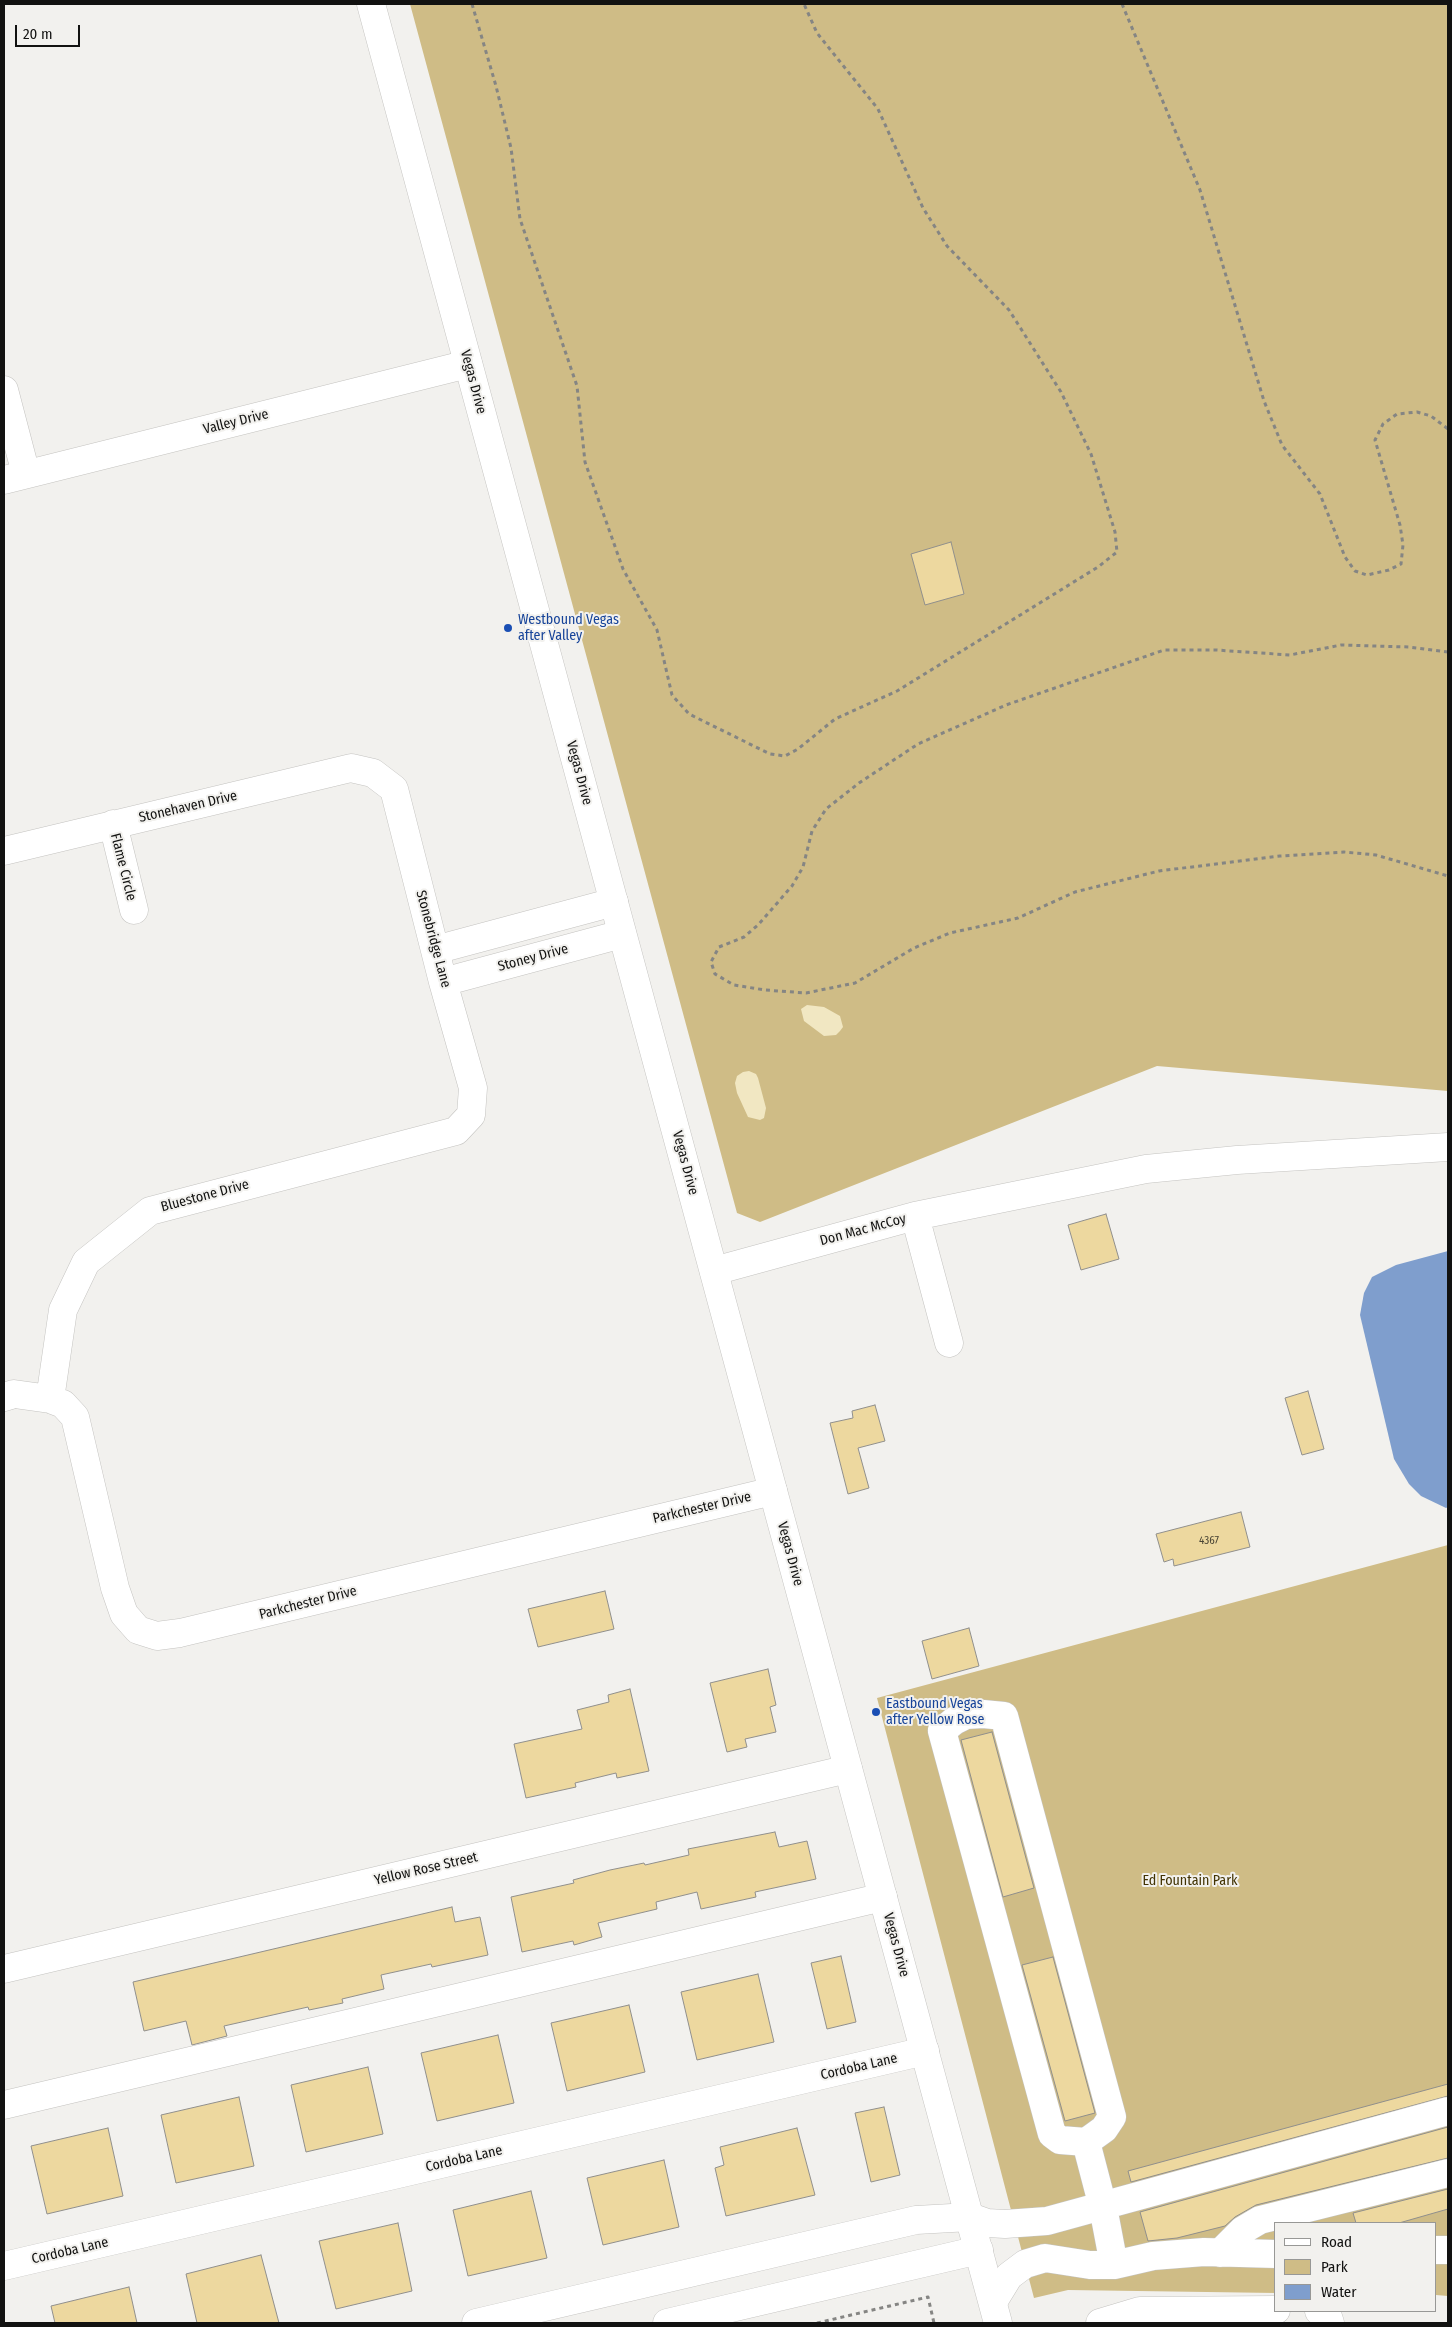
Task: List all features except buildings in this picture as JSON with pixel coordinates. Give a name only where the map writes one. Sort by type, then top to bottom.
[{"type":"street","name":"Vegas Drive","points":[[371,4],[996,2313]]},
{"type":"street","name":"Valley Drive","points":[[15,477],[468,364]]},
{"type":"street","points":[[4,390],[15,477]]},
{"type":"street","name":"Stonehaven Drive","points":[[4,851],[351,768],[373,773]]},
{"type":"street","name":"Stonebridge Lane","points":[[373,773],[394,789],[443,982],[473,1088],[471,1115]]},
{"type":"street","name":"Flame Circle","points":[[112,824],[134,910]]},
{"type":"street","points":[[435,950],[614,902]]},
{"type":"street","name":"Stoney Drive","points":[[443,982],[622,934]]},
{"type":"street","name":"Bluestone Drive","points":[[50,1399],[64,1310],[86,1262],[150,1211],[456,1131],[471,1115]]},
{"type":"street","points":[[915,1216],[1146,1169],[1237,1160],[1448,1147]]},
{"type":"street","name":"Don Mac McCoy","points":[[714,1271],[915,1216],[949,1343]]},
{"type":"street","name":"Parkchester Drive","points":[[4,1397],[14,1394],[50,1399],[63,1404],[75,1417],[115,1588],[124,1614],[138,1630],[157,1636],[180,1634],[773,1491]]},
{"type":"street","points":[[983,1714],[1004,1716],[1112,2117],[1104,2129],[1086,2142],[1060,2140],[1052,2134],[942,1732],[954,1721],[966,1716],[983,1714]]},
{"type":"street","name":"Yellow Rose Street","points":[[4,1968],[848,1769]]},
{"type":"street","points":[[4,2105],[883,1897]]},
{"type":"street","name":"Cordoba Lane","points":[[4,2266],[925,2051]]},
{"type":"street","points":[[476,2323],[916,2220],[970,2217],[987,2223],[1004,2224],[1047,2221],[1448,2111]]},
{"type":"street","points":[[1086,2142],[1103,2207],[1114,2264]]},
{"type":"street","points":[[1220,2253],[1243,2230],[1260,2220],[1448,2173]]},
{"type":"street","points":[[1047,2221],[1059,2260]]},
{"type":"street","points":[[667,2323],[979,2250]]},
{"type":"street","points":[[996,2313],[1009,2276],[1025,2264],[1045,2258],[1090,2265],[1114,2264],[1153,2256],[1204,2252],[1274,2254]]},
{"type":"street","points":[[1100,2323],[1140,2311],[1274,2310]]},
{"type":"street","points":[[1321,2312],[1328,2317],[1330,2323]]},
{"type":"path","points":[[472,4],[496,86],[511,148],[520,219],[577,386],[585,462],[623,569],[657,630],[672,695],[690,714],[770,754],[785,756],[798,749],[834,719],[897,691],[1098,567],[1117,552],[1115,532],[1091,454],[1061,392],[1009,310],[947,246],[923,208],[878,109],[816,33],[804,4]]},
{"type":"path","points":[[1122,4],[1200,190],[1264,401],[1282,444],[1320,494],[1345,557],[1355,571],[1367,575],[1389,570],[1401,564],[1403,545],[1400,525],[1375,440],[1383,424],[1397,414],[1417,412],[1431,416],[1448,429]]},
{"type":"path","points":[[1448,652],[1409,647],[1341,645],[1290,655],[1216,650],[1164,650],[1006,705],[918,744],[859,783],[826,809],[812,831],[803,867],[792,886],[758,925],[744,937],[719,947],[712,962],[715,974],[734,985],[765,990],[806,993],[855,984],[914,948],[950,933],[1018,918],[1075,892],[1159,870],[1280,856],[1344,852],[1376,855],[1448,876]]},
{"type":"path","points":[[817,2323],[928,2297],[934,2323]]},
{"type":"path","points":[[837,2318],[837,2323]]},
{"type":"green space","points":[[410,4],[1448,4],[1448,1091],[1157,1066],[760,1222],[737,1213]]},
{"type":"green space","name":"Ed Fountain Park","points":[[1448,1545],[1448,2296],[1437,2295],[1437,2222],[1274,2222],[1274,2293],[1068,2290],[1034,2298],[877,1698]]},
{"type":"sand","points":[[807,1005],[824,1007],[840,1016],[843,1027],[836,1035],[824,1036],[804,1021],[801,1009]]},
{"type":"sand","points":[[749,1071],[756,1074],[758,1078],[766,1108],[764,1118],[760,1120],[748,1117],[737,1093],[735,1083],[737,1076]]},
{"type":"water","points":[[1448,1251],[1448,1507],[1446,1508],[1421,1496],[1409,1484],[1394,1459],[1360,1315],[1364,1293],[1372,1277],[1396,1265]]},
{"type":"place","name":"Westbound Vegas after Valley","points":[[508,628]]},
{"type":"place","name":"Eastbound Vegas after Yellow Rose","points":[[876,1712]]}]
